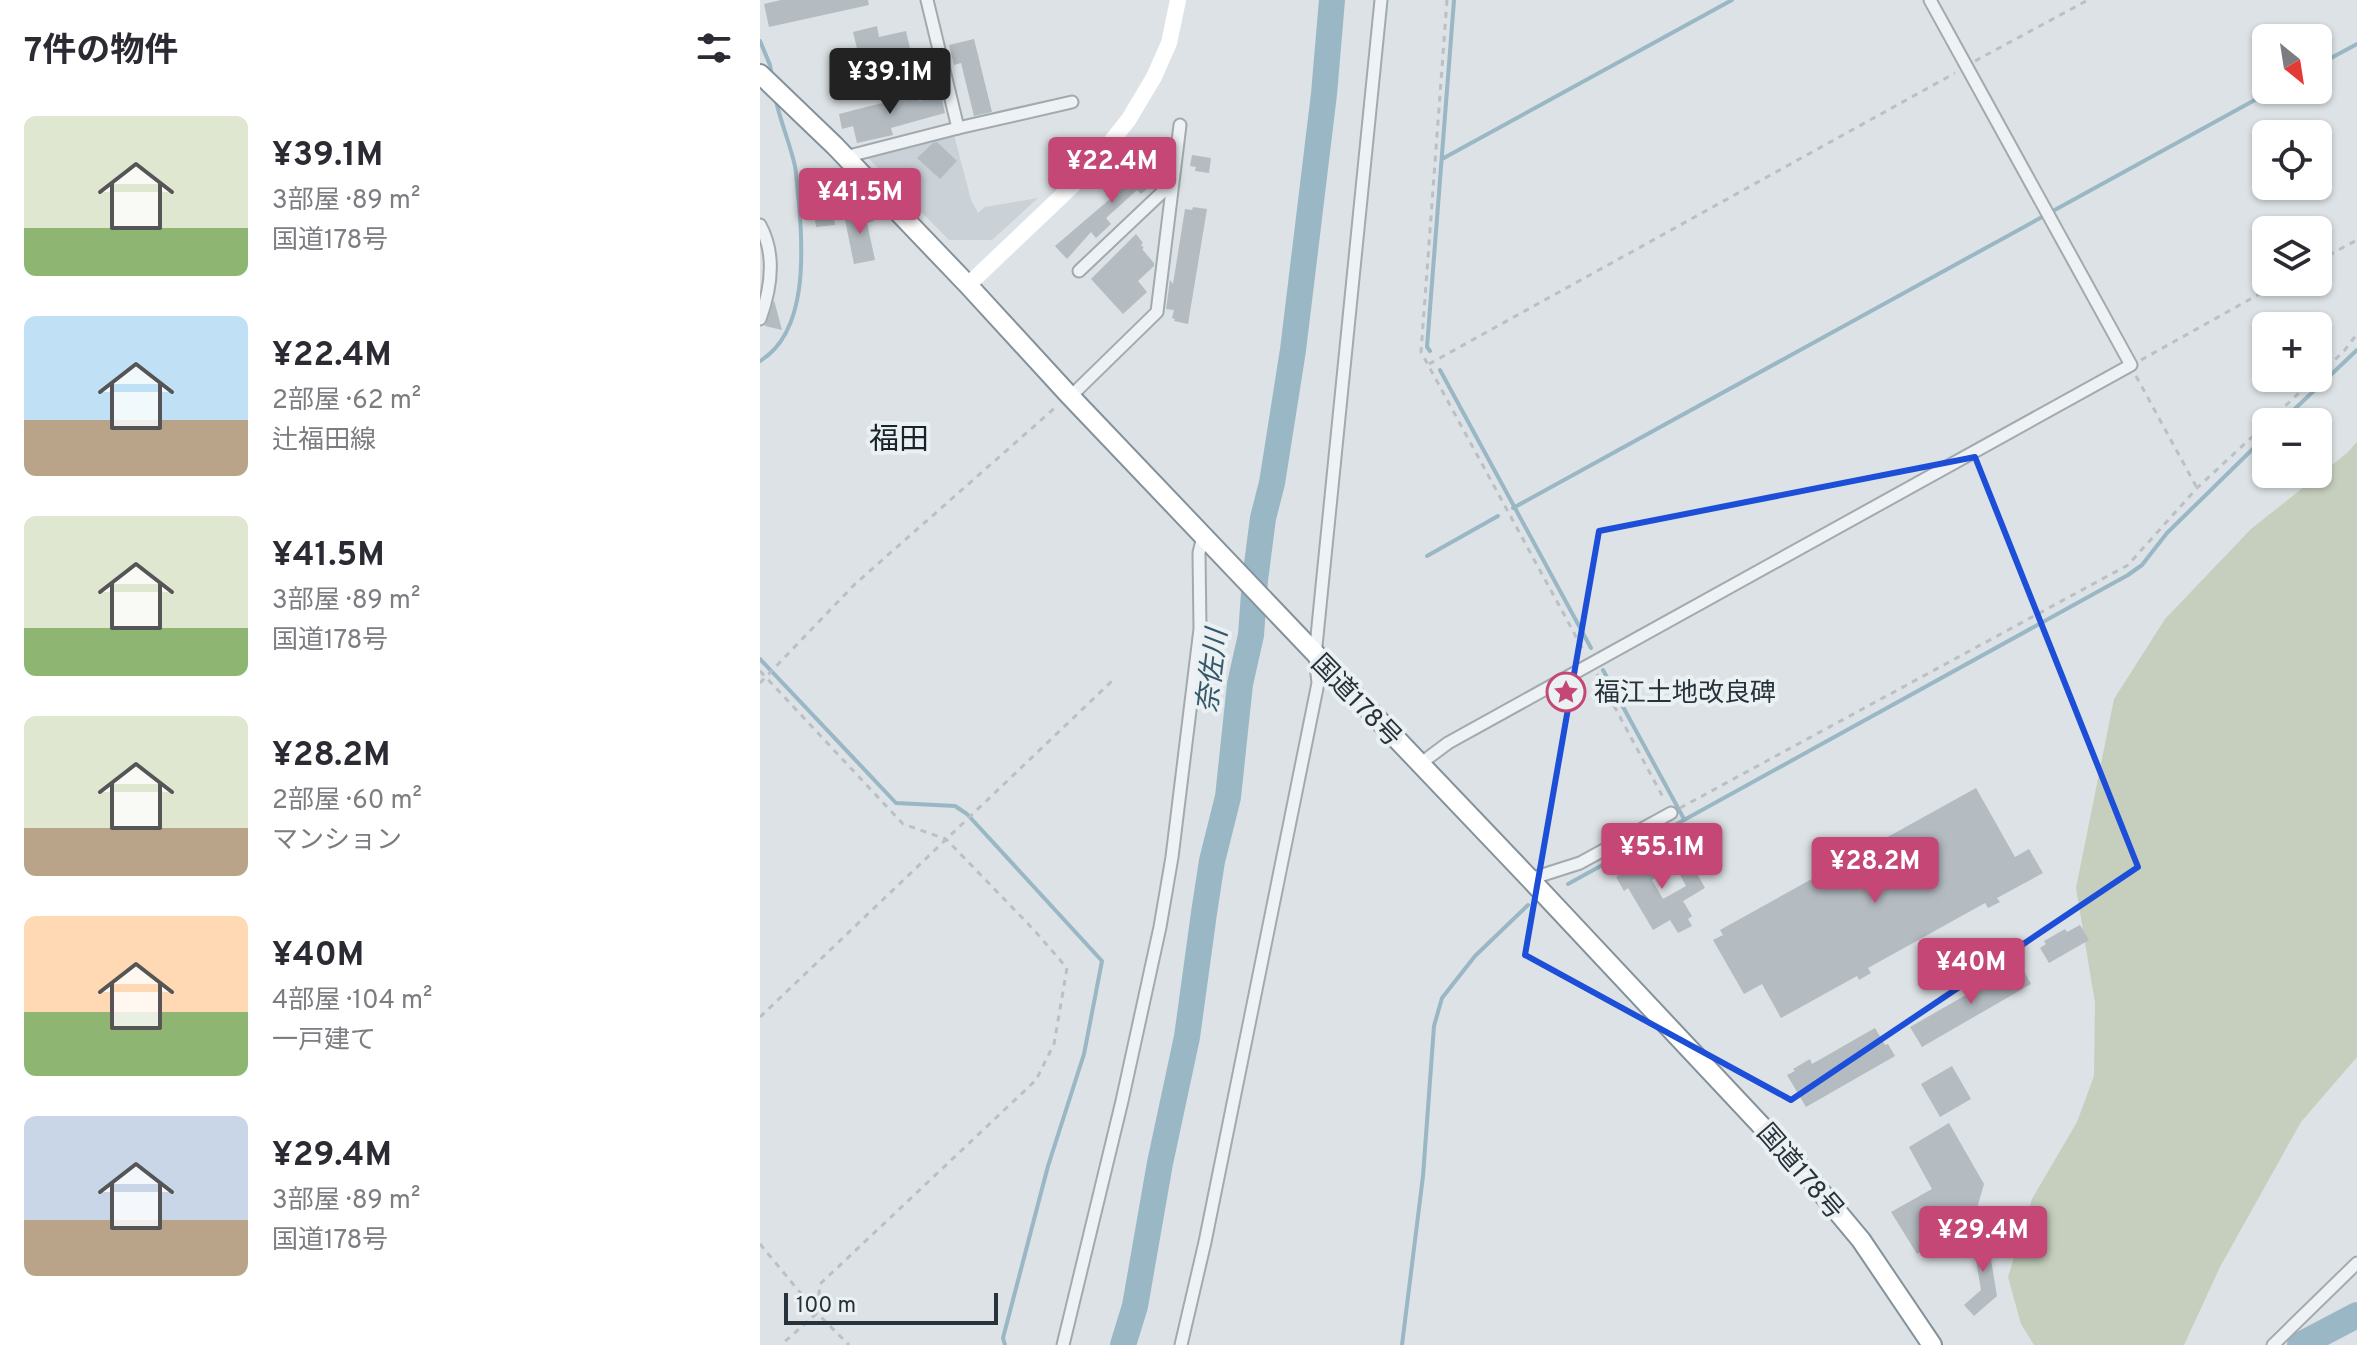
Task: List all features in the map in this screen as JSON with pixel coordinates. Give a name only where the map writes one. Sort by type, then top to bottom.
[{"type":"highway","name":"国道178号","points":[[762,75],[968,285],[1820,1190],[1880,1267],[1932,1345]]},
{"type":"main road","points":[[968,285],[1088,171],[1129,119],[1154,77],[1169,43],[1178,0]]},
{"type":"street","points":[[927,0],[958,128]]},
{"type":"street","points":[[1181,1345],[1205,1242],[1318,683],[1310,651],[1381,0]]},
{"type":"street","points":[[1420,764],[1441,747],[2131,365],[1930,0]]},
{"type":"street","points":[[845,157],[1072,102]]},
{"type":"street","points":[[1070,396],[1157,312],[1180,125]]},
{"type":"street","points":[[1079,271],[1173,182]]},
{"type":"street","points":[[760,225],[771,259],[771,272],[760,319]]},
{"type":"street","points":[[1063,1345],[1160,927],[1172,857],[1200,629],[1199,553],[1207,541]]},
{"type":"street","points":[[1530,879],[1580,863],[1671,813]]},
{"type":"street","points":[[2273,1345],[2357,1263]]},
{"type":"path","points":[[1447,0],[1421,352],[1671,813],[2128,565],[2197,488],[2252,437]]},
{"type":"path","points":[[1428,364],[2088,0]]},
{"type":"path","points":[[2332,253],[2357,240]]},
{"type":"path","points":[[2197,488],[2131,365],[2256,296]]},
{"type":"path","points":[[2332,363],[2357,334]]},
{"type":"path","points":[[2283,408],[2301,392]]},
{"type":"path","points":[[760,683],[855,584],[1070,396]]},
{"type":"path","points":[[760,671],[903,824],[946,839],[1067,968],[1054,1044],[1036,1080],[820,1284],[817,1313],[781,1345]]},
{"type":"path","points":[[760,1017],[1113,680]]},
{"type":"path","points":[[760,1244],[817,1313],[849,1345]]},
{"type":"highlighted area","points":[[1975,457],[2138,867],[1791,1100],[1525,955],[1599,531]]},
{"type":"shaded area","points":[[954,135],[971,200],[978,213],[985,207],[1038,198],[992,240],[949,240],[868,158],[874,153]]},
{"type":"green space","points":[[2357,442],[2357,1057],[2301,1122],[2220,1267],[2184,1345],[2034,1345],[2021,1324],[2008,1277],[2032,1199],[2077,1122],[2094,1076],[2095,1003],[2076,888],[2114,699],[2165,619],[2251,529],[2303,488],[2332,488],[2332,465]]},
{"type":"building","points":[[781,0],[868,0],[869,5],[769,27],[764,4]]},
{"type":"building","points":[[877,26],[879,37],[906,31],[911,53],[868,63],[867,55],[859,57],[853,32]]},
{"type":"building","points":[[974,39],[992,112],[974,116],[961,63],[954,65],[949,45]]},
{"type":"building","points":[[918,94],[919,101],[941,96],[945,113],[891,128],[893,135],[857,143],[853,126],[842,129],[839,114]]},
{"type":"building","points":[[937,142],[957,161],[940,179],[917,158]]},
{"type":"building","points":[[1192,155],[1211,158],[1209,173],[1195,171],[1196,167],[1190,166]]},
{"type":"building","points":[[1147,156],[1164,175],[1141,194],[1137,190],[1106,218],[1111,224],[1096,238],[1091,232],[1067,259],[1055,246],[1110,199],[1106,195]]},
{"type":"building","points":[[829,191],[835,225],[816,227],[811,193]]},
{"type":"building","points":[[1193,207],[1207,209],[1188,324],[1174,321],[1174,310],[1166,309],[1185,209],[1192,210]]},
{"type":"building","points":[[871,209],[874,221],[867,223],[875,260],[854,264],[844,215]]},
{"type":"building","points":[[1136,234],[1154,266],[1138,281],[1147,292],[1123,314],[1091,279]]},
{"type":"building","points":[[774,300],[782,330],[765,326]]},
{"type":"building","points":[[1976,788],[2015,857],[2029,849],[2043,873],[1997,898],[2000,902],[1988,908],[1985,903],[1868,968],[1871,973],[1859,980],[1857,976],[1781,1018],[1762,984],[1744,994],[1713,940],[1723,935],[1720,930]]},
{"type":"building","points":[[1664,850],[1674,867],[1652,880],[1663,899],[1686,886],[1676,867],[1689,859],[1705,888],[1683,901],[1692,916],[1688,919],[1692,926],[1678,933],[1670,920],[1653,930],[1628,888],[1624,891],[1616,877]]},
{"type":"building","points":[[2080,925],[2089,940],[2049,963],[2040,948],[2046,944],[2044,941],[2065,929],[2067,932]]},
{"type":"building","points":[[2020,964],[2031,984],[1922,1047],[1910,1027]]},
{"type":"building","points":[[1875,1028],[1895,1056],[1806,1107],[1787,1075],[1810,1059],[1812,1064]]},
{"type":"building","points":[[1952,1066],[1971,1099],[1940,1117],[1921,1084]]},
{"type":"building","points":[[1949,1123],[1984,1184],[1973,1222],[1917,1254],[1891,1212],[1932,1189],[1909,1147]]},
{"type":"building","points":[[1986,1230],[1997,1296],[1974,1316],[1964,1305],[1981,1290],[1971,1231]]},
{"type":"waterway","name":"奈佐川","points":[[1123,1345],[1135,1306],[1160,1163],[1187,1037],[1212,861],[1228,797],[1240,684],[1251,635],[1263,518],[1272,483],[1293,350],[1324,94],[1332,0]]},
{"type":"waterway","points":[[1430,351],[1427,347],[1454,0]]},
{"type":"waterway","points":[[1442,159],[1732,0]]},
{"type":"waterway","points":[[760,41],[772,76]]},
{"type":"waterway","points":[[2332,57],[2357,44]]},
{"type":"waterway","points":[[760,361],[776,348],[787,331],[799,289],[801,266],[796,170],[776,101]]},
{"type":"waterway","points":[[1513,508],[2252,102]]},
{"type":"waterway","points":[[2296,408],[2357,350]]},
{"type":"waterway","points":[[1440,370],[1591,648]]},
{"type":"waterway","points":[[1568,884],[2128,575],[2142,565],[2167,533],[2252,450]]},
{"type":"waterway","points":[[1427,556],[1498,516]]},
{"type":"waterway","points":[[760,659],[896,803],[955,806],[967,814],[1102,961],[1084,1054],[1048,1166],[1003,1338],[1005,1345]]},
{"type":"waterway","points":[[1603,670],[1684,819]]},
{"type":"waterway","points":[[1402,1345],[1423,1176],[1434,1026],[1442,998],[1475,956],[1528,905]]},
{"type":"waterway","points":[[2300,1345],[2357,1315]]},
{"type":"place","name":"福江土地改良碑","points":[[1566,692]]},
{"type":"district","name":"福田","points":[[899,439]]}]
